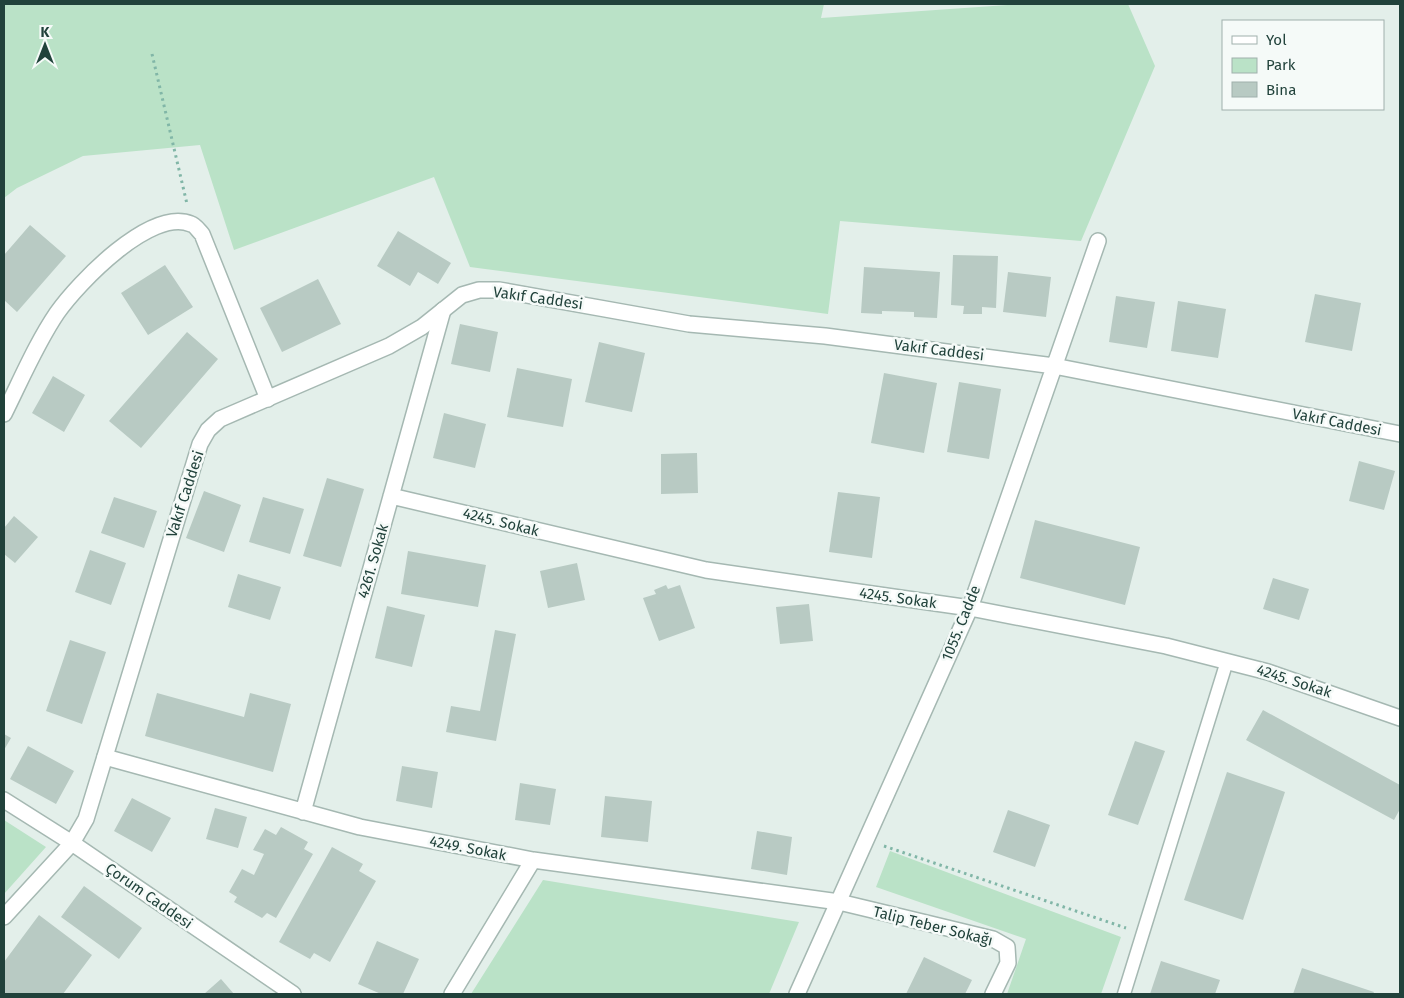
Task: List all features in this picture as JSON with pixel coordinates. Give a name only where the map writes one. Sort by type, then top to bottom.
[{"type":"street","points":[[4,414],[56,314],[80,285],[121,248],[150,230],[172,223],[192,224],[202,234],[268,399]]},
{"type":"street","name":"1055. Cadde","points":[[797,994],[970,608],[1098,241]]},
{"type":"street","name":"Vakıf Caddesi","points":[[4,917],[72,843],[86,819],[200,444],[208,430],[220,419],[389,346],[422,327],[462,295],[479,290],[499,290],[689,324],[826,336],[1054,366],[1400,434]]},
{"type":"street","name":"4261. Sokak","points":[[303,812],[443,310]]},
{"type":"street","name":"4245. Sokak","points":[[391,496],[706,570],[970,608],[1166,646],[1268,672],[1400,718]]},
{"type":"street","name":"4249. Sokak","points":[[105,757],[360,827],[533,860],[839,902]]},
{"type":"street","name":"Çorum Caddesi","points":[[4,800],[72,843],[293,994]]},
{"type":"street","points":[[452,994],[533,860]]},
{"type":"street","name":"Talip Teber Sokağı","points":[[839,902],[993,939],[1007,947],[1008,963],[993,994]]},
{"type":"lane","points":[[1124,994],[1227,661]]},
{"type":"path","points":[[152,54],[192,224]]},
{"type":"path","points":[[866,840],[1143,933]]},
{"type":"green space","points":[[4,4],[824,4],[821,18],[1022,4],[1128,4],[1155,66],[1081,241],[840,221],[828,314],[470,267],[434,177],[234,250],[200,145],[83,156],[17,188],[4,198]]},
{"type":"green space","points":[[4,820],[46,847],[4,894]]},
{"type":"green space","points":[[890,851],[1121,937],[1101,994],[1007,994],[1026,939],[876,887]]},
{"type":"green space","points":[[543,880],[799,922],[769,994],[471,994]]},
{"type":"building","points":[[30,225],[66,256],[17,312],[4,300],[4,255]]},
{"type":"building","points":[[398,231],[451,263],[438,284],[418,272],[410,286],[377,266]]},
{"type":"building","points":[[953,255],[998,256],[996,308],[982,307],[982,314],[963,314],[964,306],[951,305]]},
{"type":"building","points":[[165,265],[193,307],[148,335],[121,293]]},
{"type":"building","points":[[864,267],[940,272],[937,318],[914,317],[914,312],[882,311],[882,314],[861,313]]},
{"type":"building","points":[[1008,272],[1051,277],[1046,317],[1003,312]]},
{"type":"building","points":[[318,279],[341,324],[282,352],[260,308]]},
{"type":"building","points":[[1315,294],[1361,303],[1352,351],[1305,342]]},
{"type":"building","points":[[1116,296],[1155,302],[1147,348],[1109,342]]},
{"type":"building","points":[[1178,301],[1226,309],[1218,358],[1171,351]]},
{"type":"building","points":[[460,324],[498,332],[490,372],[451,364]]},
{"type":"building","points":[[187,332],[218,359],[141,448],[109,421]]},
{"type":"building","points":[[599,342],[645,353],[632,412],[585,402]]},
{"type":"building","points":[[517,368],[572,379],[563,427],[507,417]]},
{"type":"building","points":[[884,373],[937,383],[924,453],[871,443]]},
{"type":"building","points":[[53,376],[85,395],[64,432],[32,413]]},
{"type":"building","points":[[959,382],[1001,389],[989,459],[947,452]]},
{"type":"building","points":[[444,413],[486,424],[475,468],[433,458]]},
{"type":"building","points":[[697,453],[698,493],[661,494],[661,454]]},
{"type":"building","points":[[1359,461],[1395,471],[1384,510],[1349,501]]},
{"type":"building","points":[[327,478],[364,489],[341,567],[303,556]]},
{"type":"building","points":[[204,491],[241,505],[224,552],[186,538]]},
{"type":"building","points":[[838,492],[880,497],[872,558],[829,552]]},
{"type":"building","points":[[114,497],[157,511],[144,548],[101,533]]},
{"type":"building","points":[[263,497],[304,509],[290,554],[249,542]]},
{"type":"building","points":[[14,516],[38,537],[15,563],[4,554],[4,528]]},
{"type":"building","points":[[1035,520],[1140,547],[1125,605],[1020,578]]},
{"type":"building","points":[[90,550],[126,563],[111,605],[75,592]]},
{"type":"building","points":[[408,551],[486,565],[478,607],[401,594]]},
{"type":"building","points":[[577,563],[585,600],[548,608],[540,571]]},
{"type":"building","points":[[238,574],[281,587],[270,620],[228,607]]},
{"type":"building","points":[[1273,578],[1309,589],[1299,620],[1263,609]]},
{"type":"building","points":[[666,585],[668,589],[680,585],[695,628],[659,641],[643,598],[656,594],[654,590]]},
{"type":"building","points":[[809,604],[813,641],[780,644],[776,607]]},
{"type":"building","points":[[387,606],[425,615],[412,667],[375,658]]},
{"type":"building","points":[[495,630],[516,634],[496,741],[446,732],[451,706],[480,711]]},
{"type":"building","points":[[70,640],[106,652],[82,724],[46,711]]},
{"type":"building","points":[[157,693],[244,717],[250,693],[291,704],[273,772],[145,736]]},
{"type":"building","points":[[1263,710],[1400,785],[1400,809],[1394,820],[1246,740]]},
{"type":"building","points":[[4,734],[11,738],[4,750]]},
{"type":"building","points":[[1135,741],[1165,751],[1138,825],[1108,815]]},
{"type":"building","points":[[28,746],[74,771],[56,804],[10,779]]},
{"type":"building","points":[[402,766],[438,772],[432,808],[396,801]]},
{"type":"building","points":[[1227,772],[1285,792],[1243,920],[1184,900]]},
{"type":"building","points":[[520,783],[556,789],[550,825],[515,820]]},
{"type":"building","points":[[605,796],[652,801],[648,842],[601,837]]},
{"type":"building","points":[[132,798],[171,818],[152,852],[114,831]]},
{"type":"building","points":[[215,808],[247,817],[238,848],[206,839]]},
{"type":"building","points":[[1008,810],[1050,825],[1035,867],[993,852]]},
{"type":"building","points":[[281,827],[308,842],[304,849],[313,854],[276,918],[267,913],[262,918],[234,902],[237,897],[229,892],[242,869],[254,875],[264,854],[253,850],[265,829],[276,835]]},
{"type":"building","points":[[757,831],[792,837],[787,875],[751,869]]},
{"type":"building","points":[[332,847],[363,864],[359,871],[376,881],[330,962],[314,953],[310,959],[279,942]]},
{"type":"building","points":[[84,886],[142,928],[119,959],[61,917]]},
{"type":"building","points":[[39,915],[92,955],[63,994],[4,994],[4,962]]},
{"type":"building","points":[[377,941],[419,959],[403,994],[381,994],[358,984]]},
{"type":"building","points":[[924,957],[972,980],[965,994],[906,994]]},
{"type":"building","points":[[1161,961],[1220,980],[1215,994],[1150,994]]},
{"type":"building","points":[[1302,968],[1374,992],[1373,994],[1293,994]]},
{"type":"building","points":[[221,979],[234,994],[204,994]]}]
